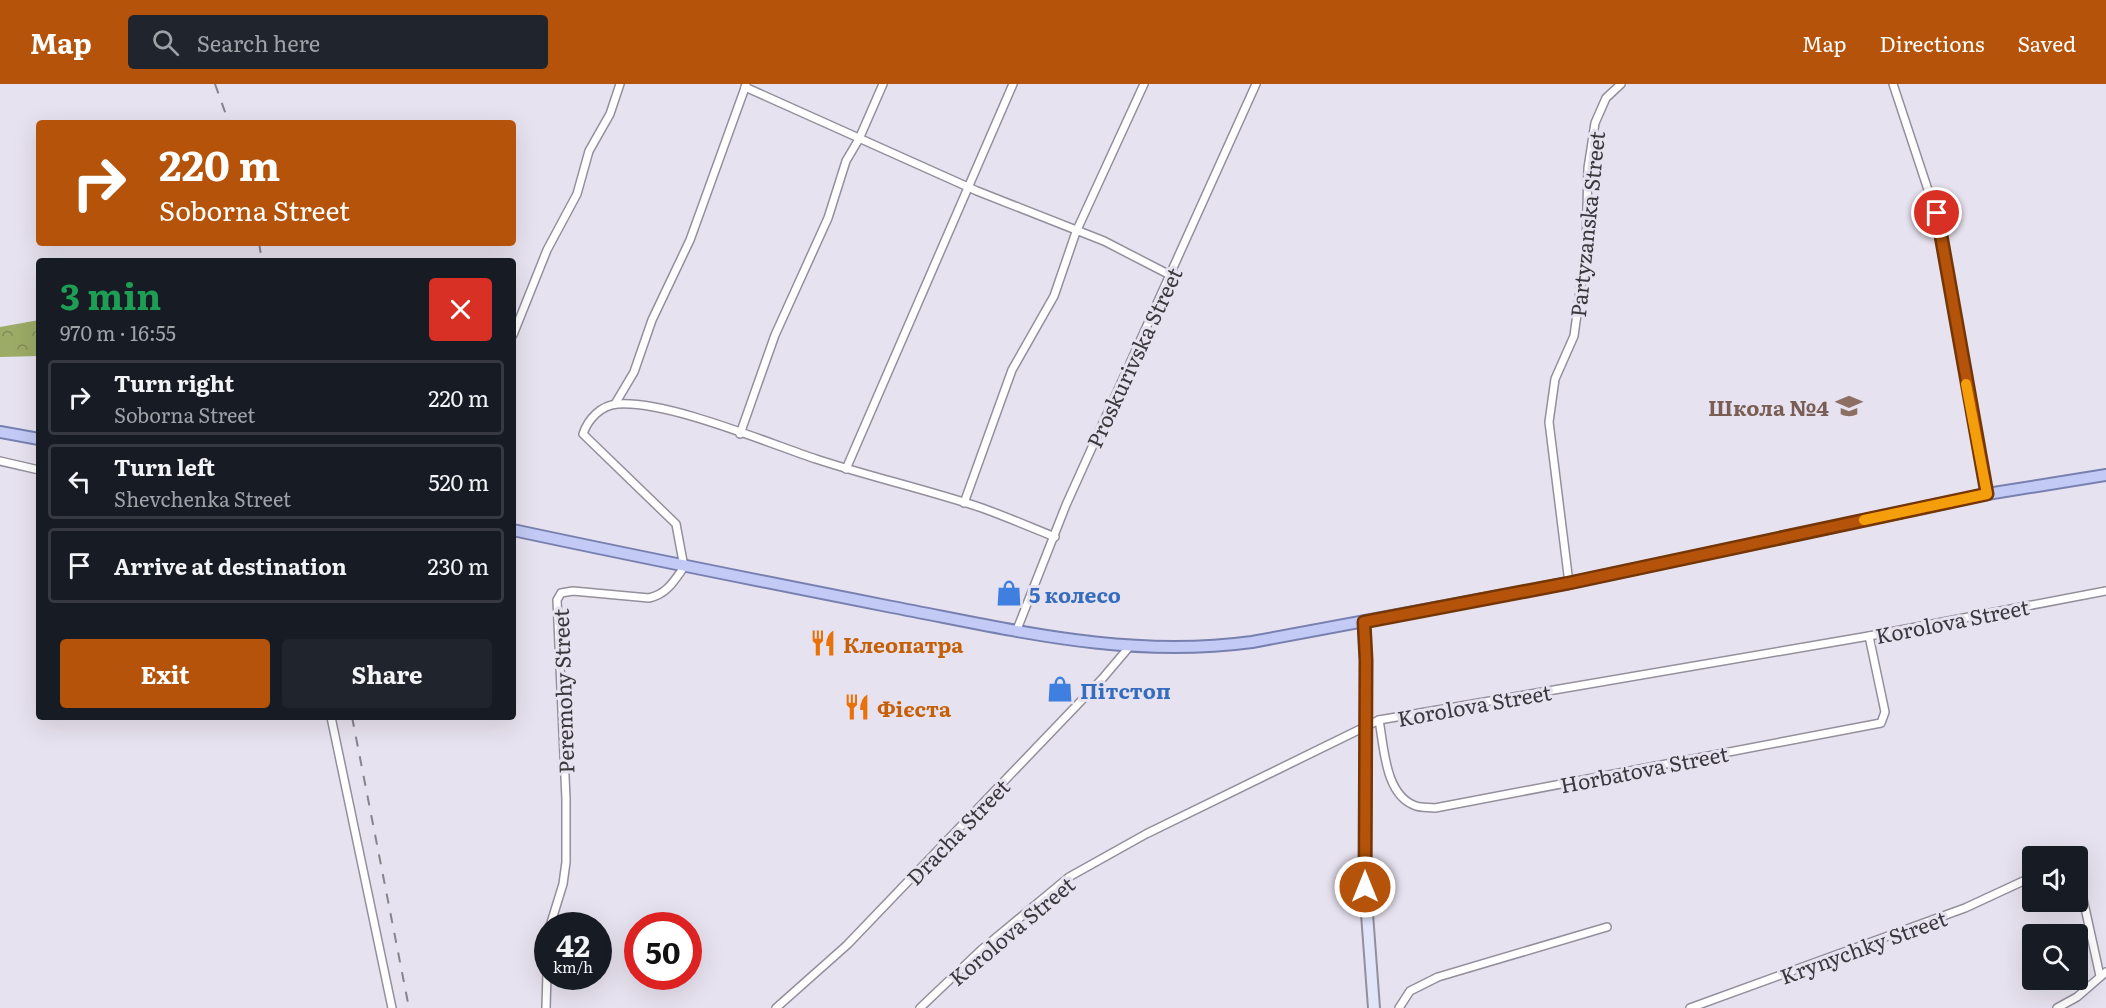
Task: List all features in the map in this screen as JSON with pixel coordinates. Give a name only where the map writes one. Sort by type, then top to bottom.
[{"type":"main road","points":[[0,432],[36,438]]},
{"type":"main road","points":[[516,531],[684,567],[1074,642],[1203,649],[1364,622],[1569,583],[1987,494],[2106,475]]},
{"type":"main road","points":[[1364,622],[1365,887],[1374,1008]]},
{"type":"street","points":[[516,328],[555,233],[577,194],[589,152],[610,114],[620,84]]},
{"type":"street","points":[[740,434],[775,334],[828,218],[846,160],[859,139],[883,84]]},
{"type":"street","points":[[846,469],[1013,84]]},
{"type":"street","points":[[964,503],[1012,370],[1054,296],[1076,232],[1144,84]]},
{"type":"street","name":"Proskurivska Street","points":[[1016,632],[1066,505],[1256,84]]},
{"type":"street","name":"Partyzanska Street","points":[[1569,583],[1549,422],[1555,379],[1574,336],[1586,248],[1588,168],[1594,123],[1605,98],[1621,84]]},
{"type":"street","points":[[1893,84],[1941,229],[1962,365],[1987,494]]},
{"type":"street","points":[[615,404],[634,372],[652,320],[690,240],[746,85],[859,139],[1076,232],[1104,241],[1170,275]]},
{"type":"street","points":[[684,567],[676,524],[583,435],[586,423],[600,410],[615,404],[636,404],[964,503],[1054,537]]},
{"type":"street","points":[[0,461],[36,469]]},
{"type":"street","name":"Peremohy Street","points":[[554,912],[567,861],[557,600],[561,593],[573,591],[649,598],[659,596],[668,590],[684,567]]},
{"type":"street","name":"Korolova Street","points":[[920,1008],[981,950],[1069,877],[1146,834],[1378,720],[1869,636],[2106,591]]},
{"type":"street","name":"Horbatova Street","points":[[1378,720],[1393,783],[1401,798],[1416,806],[1435,808],[1881,723],[1885,712],[1869,636]]},
{"type":"street","name":"Dracha Street","points":[[776,1008],[847,945],[1130,646]]},
{"type":"street","points":[[332,720],[392,1008]]},
{"type":"street","name":"Krynychky Street","points":[[1690,1008],[1965,908],[2022,882]]},
{"type":"street","points":[[2057,1008],[2078,997],[2103,974],[2087,912]]},
{"type":"street","points":[[1399,1008],[1410,991],[1438,977],[1607,927]]},
{"type":"street","points":[[546,1008],[547,990]]},
{"type":"green space","points":[[36,321],[36,356],[0,357],[0,327]]},
{"type":"railway","points":[[215,84],[228,120]]},
{"type":"railway","points":[[260,246],[262,258]]},
{"type":"railway","points":[[353,720],[409,1008]]},
{"type":"slow traffic","points":[[1864,520],[1987,494],[1966,384]]},
{"type":"place","name":"Школа №4","points":[[1849,406]]},
{"type":"place","name":"5 колесо","points":[[1009,593]]},
{"type":"place","name":"Клеопатра","points":[[823,643]]},
{"type":"place","name":"Пітстоп","points":[[1060,689]]},
{"type":"place","name":"Фієста","points":[[857,707]]},
{"type":"route","points":[[1365,887],[1366,660],[1364,622],[1569,583],[1987,494],[1962,365],[1952,288],[1937,213]]}]
